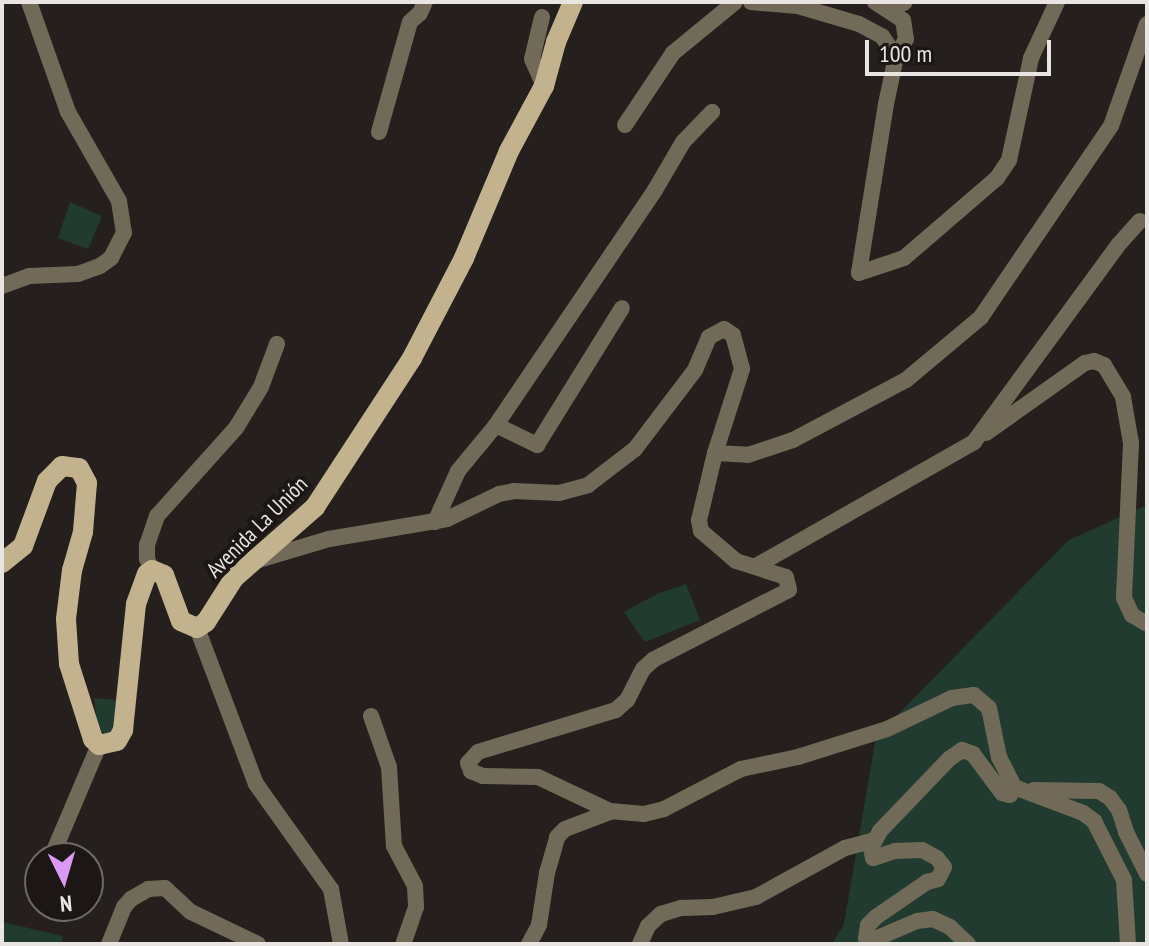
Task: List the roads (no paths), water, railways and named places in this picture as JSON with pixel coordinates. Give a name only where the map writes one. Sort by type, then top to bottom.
[{"type":"main road","name":"Avenida La Unión","points":[[197,628],[206,622],[234,578],[315,507],[367,432],[464,258],[509,151],[544,86],[556,42],[573,2]]},
{"type":"main road","points":[[2,563],[23,546],[47,481],[55,471],[67,464],[79,468],[87,483],[83,532],[72,570],[66,619],[69,664],[93,739],[99,745],[117,741],[123,730],[136,604],[144,579],[152,570],[164,575],[168,581],[181,621],[191,628],[197,628]]},
{"type":"street","points":[[2,286],[29,276],[78,274],[100,266],[111,258],[124,233],[119,201],[68,112],[29,2]]},
{"type":"street","points":[[379,132],[410,22],[420,13],[425,2]]},
{"type":"street","points":[[625,125],[673,53],[735,2]]},
{"type":"street","points":[[751,2],[798,6],[859,24],[882,36],[896,57]]},
{"type":"street","points":[[879,4],[896,7],[905,2]]},
{"type":"street","points":[[879,4],[903,20],[906,30],[896,57],[859,273],[904,258],[997,178],[1009,160],[1031,58],[1057,2]]},
{"type":"street","points":[[542,17],[532,59],[544,86]]},
{"type":"street","points":[[715,453],[748,455],[793,440],[906,380],[981,317],[1111,126],[1147,24]]},
{"type":"street","points":[[435,522],[458,471],[496,425],[655,190],[683,142],[712,112]]},
{"type":"street","points":[[974,442],[1119,244],[1140,221]]},
{"type":"street","points":[[496,425],[537,445],[622,308]]},
{"type":"street","points":[[253,562],[329,539],[435,522],[499,494],[514,491],[559,493],[588,485],[635,449],[695,370],[709,337],[724,329],[733,335],[742,369],[715,453],[699,520],[701,531],[736,561],[786,577],[790,587],[787,594],[653,660],[643,669],[627,700],[616,710],[478,752],[468,763],[471,771],[483,776],[538,777],[610,812],[644,814],[664,809],[741,769],[798,757],[887,729],[964,695],[980,697],[989,708],[999,757],[1021,789],[1094,821],[1124,880],[1128,944]]},
{"type":"street","points":[[152,570],[147,559],[147,545],[157,516],[236,428],[261,387],[277,344]]},
{"type":"street","points":[[756,566],[974,442],[1085,363],[1094,361],[1104,365],[1123,397],[1131,443],[1124,598],[1132,615],[1147,624]]},
{"type":"street","points":[[197,628],[256,784],[331,889],[341,944]]},
{"type":"street","points":[[371,716],[389,767],[394,846],[415,886],[416,907],[403,944]]},
{"type":"street","points":[[58,842],[99,745]]},
{"type":"street","points":[[640,944],[648,926],[661,914],[756,897],[845,848],[875,840],[949,759],[962,750],[973,754],[1002,793],[1010,795],[1021,789],[1099,791],[1110,798],[1119,810],[1126,832],[1147,874]]},
{"type":"street","points":[[529,944],[539,925],[547,873],[557,837],[565,829],[610,812]]},
{"type":"street","points":[[875,840],[872,858],[895,851],[922,850],[937,858],[944,867],[938,879],[927,882],[876,917],[868,925],[866,938],[875,939],[917,921],[933,919],[950,927],[968,944]]},
{"type":"street","points":[[109,944],[118,919],[131,899],[148,889],[165,888],[191,912],[258,944]]}]
